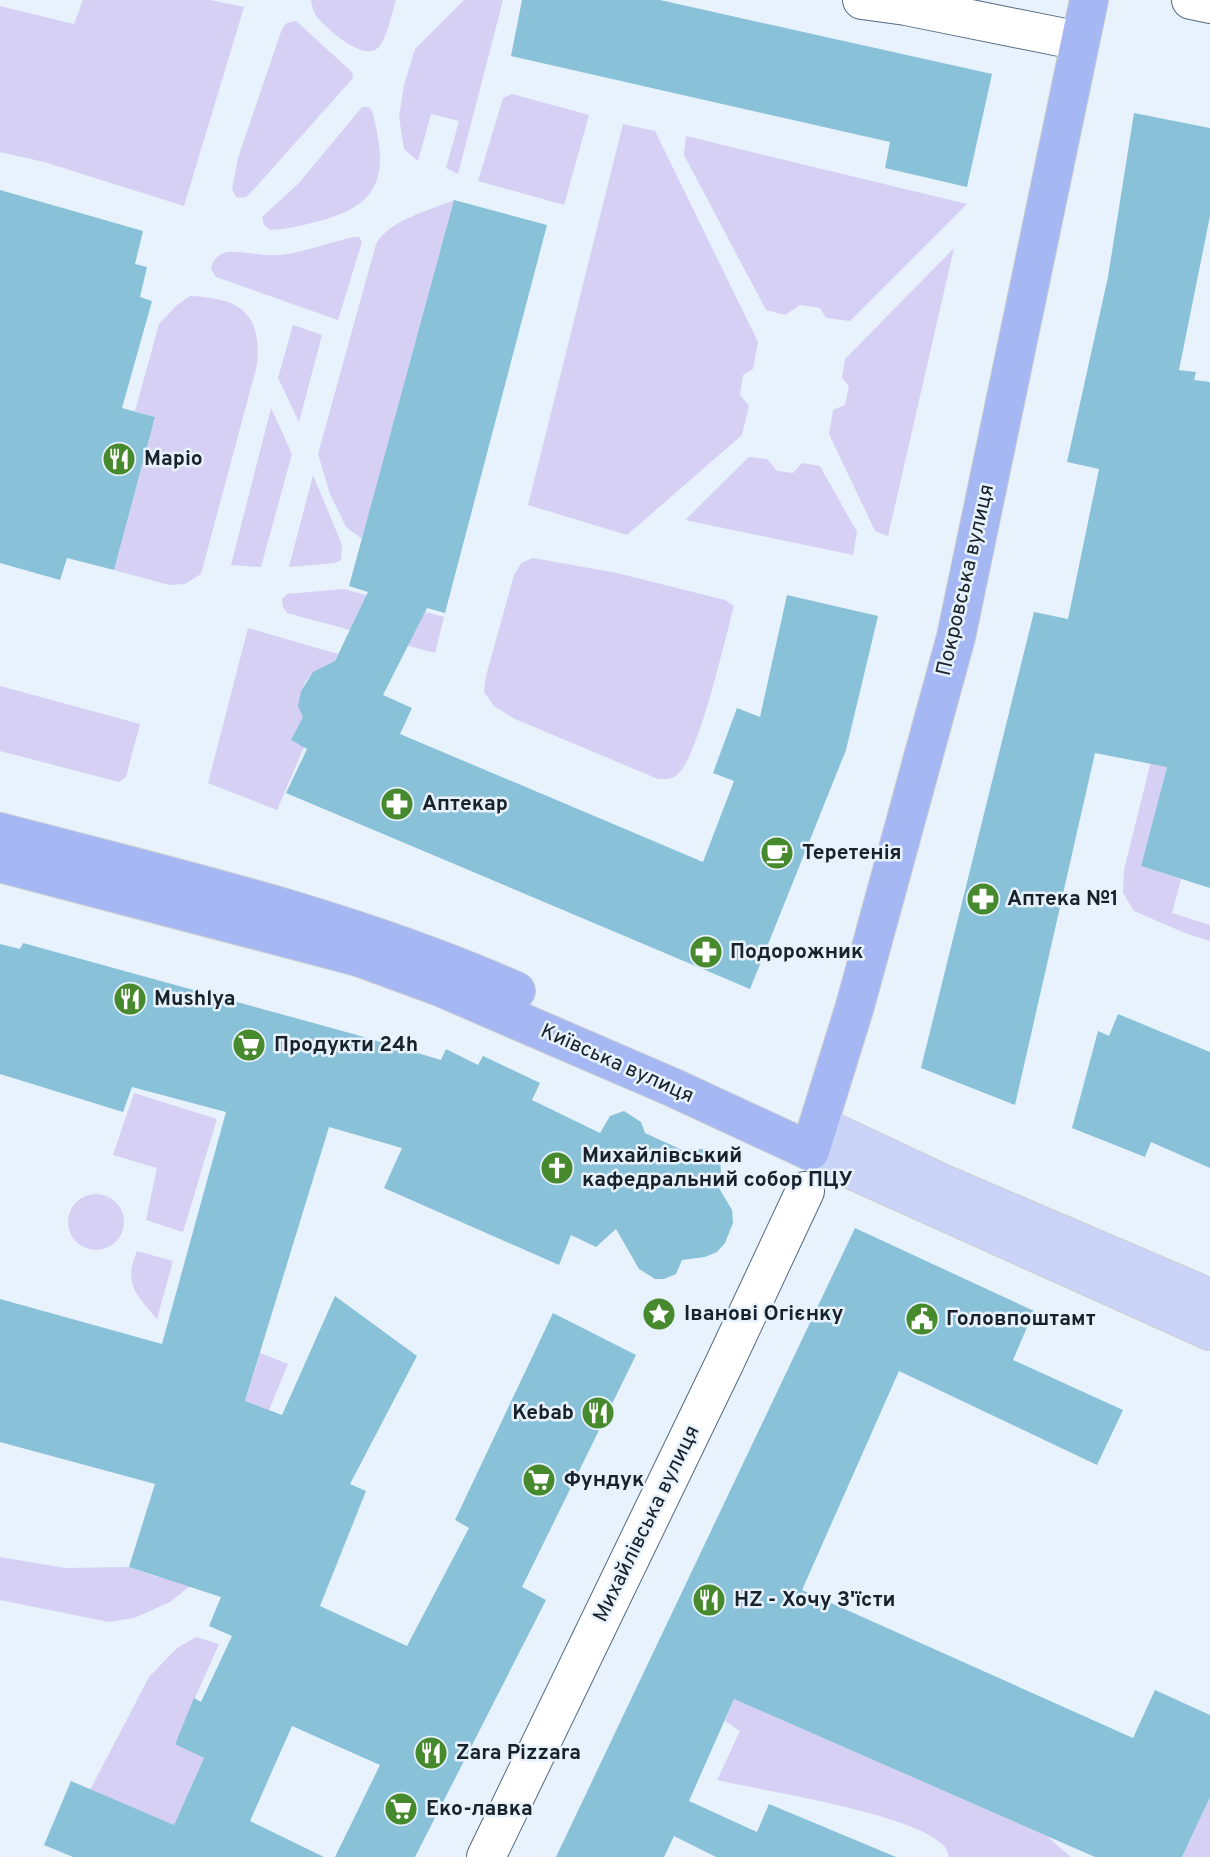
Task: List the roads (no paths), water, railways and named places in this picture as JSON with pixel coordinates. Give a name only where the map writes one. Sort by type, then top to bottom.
[{"type":"highway","name":"Покровська вулиця","points":[[814,1138],[855,1006],[956,637],[1089,0]]},
{"type":"highway","name":"Київська вулиця","points":[[0,832],[159,872],[344,924],[453,963],[814,1138]]},
{"type":"highway","name":"Київська вулиця","points":[[0,863],[358,957],[465,998],[674,1088],[814,1138]]},
{"type":"main road","name":"Київська вулиця","points":[[814,1138],[948,1186],[1210,1298]]},
{"type":"main road","name":"Київська вулиця","points":[[814,1138],[1210,1331]]},
{"type":"street","points":[[862,0],[919,8],[1080,41]]},
{"type":"street","points":[[1191,0],[1210,4]]},
{"type":"street","name":"Михайлівська вулиця","points":[[486,1857],[805,1191]]},
{"type":"place","name":"Маріо","points":[[119,459]]},
{"type":"place","name":"Аптекар","points":[[397,804]]},
{"type":"place","name":"Теретенія","points":[[777,853]]},
{"type":"place","name":"Аптека №1","points":[[983,899]]},
{"type":"place","name":"Подорожник","points":[[706,952]]},
{"type":"place","name":"Mushlya","points":[[130,999]]},
{"type":"place","name":"Продукти 24h","points":[[249,1045]]},
{"type":"place","name":"Михайлівський кафедральний собор ПЦУ","points":[[557,1168]]},
{"type":"place","name":"Іванові Огієнку","points":[[659,1314]]},
{"type":"place","name":"Головпоштамт","points":[[922,1319]]},
{"type":"place","name":"Kebab","points":[[598,1413]]},
{"type":"place","name":"Фундук","points":[[539,1480]]},
{"type":"place","name":"HZ - Хочу З'їсти","points":[[709,1600]]},
{"type":"place","name":"Zara Pizzara","points":[[431,1753]]},
{"type":"place","name":"Еко-лавка","points":[[401,1809]]}]
